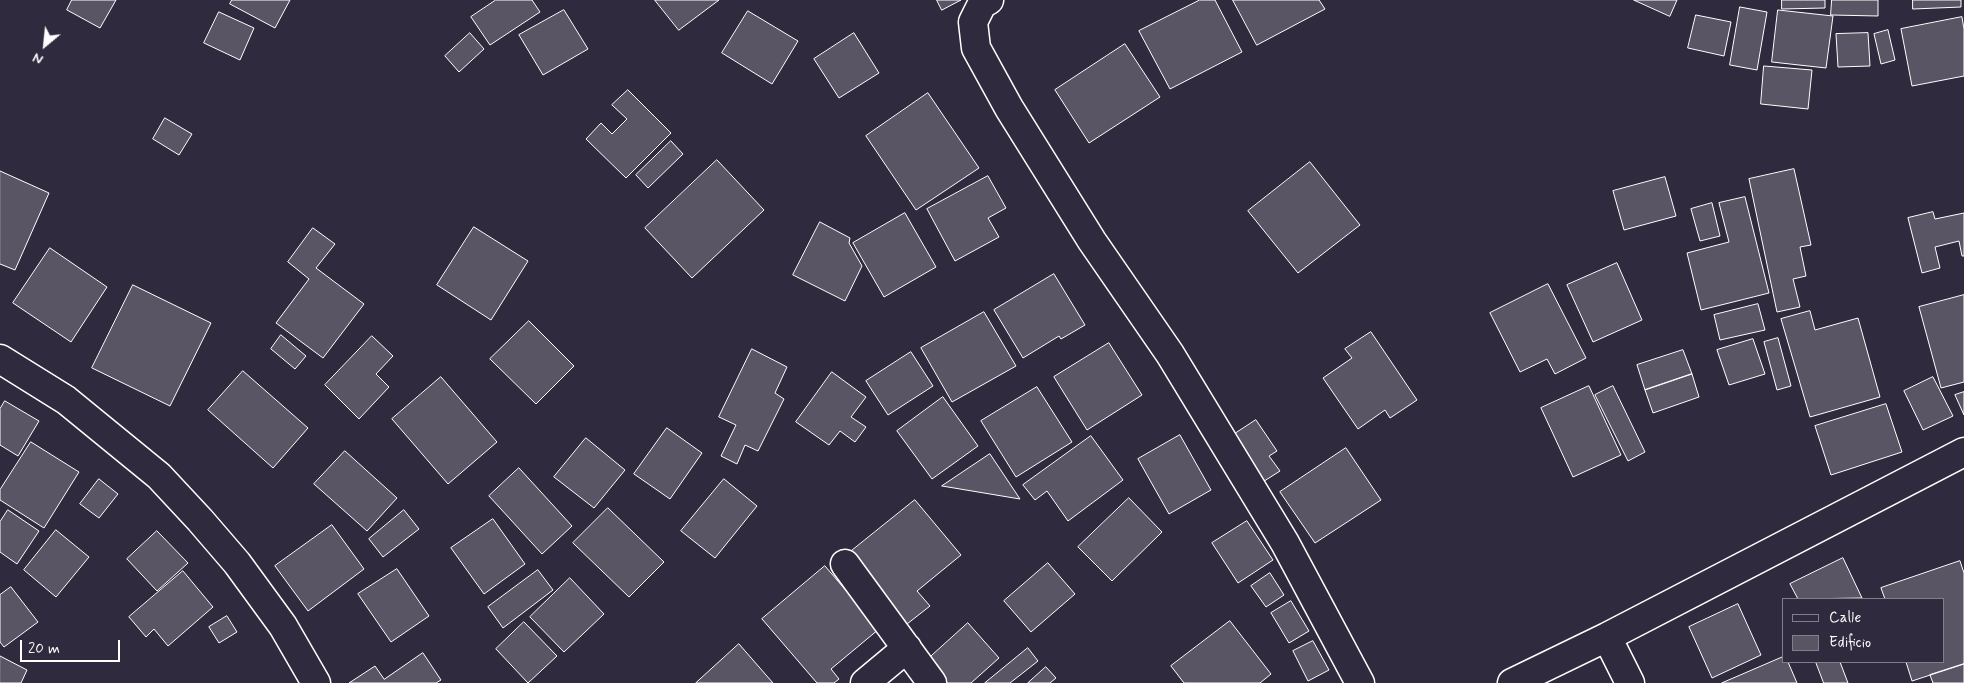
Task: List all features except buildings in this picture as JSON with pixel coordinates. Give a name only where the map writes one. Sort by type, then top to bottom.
[{"type":"street","points":[[989,0],[982,4],[973,22],[976,48],[1009,108],[1092,241],[1170,354],[1285,543],[1360,683]]},
{"type":"street","points":[[0,358],[66,400],[159,476],[237,563],[283,626],[316,683]]},
{"type":"street","points":[[1512,683],[1607,637],[1964,452]]},
{"type":"street","points":[[845,564],[932,683]]},
{"type":"street","points":[[1607,637],[1630,683]]},
{"type":"street","points":[[866,683],[907,648]]}]
